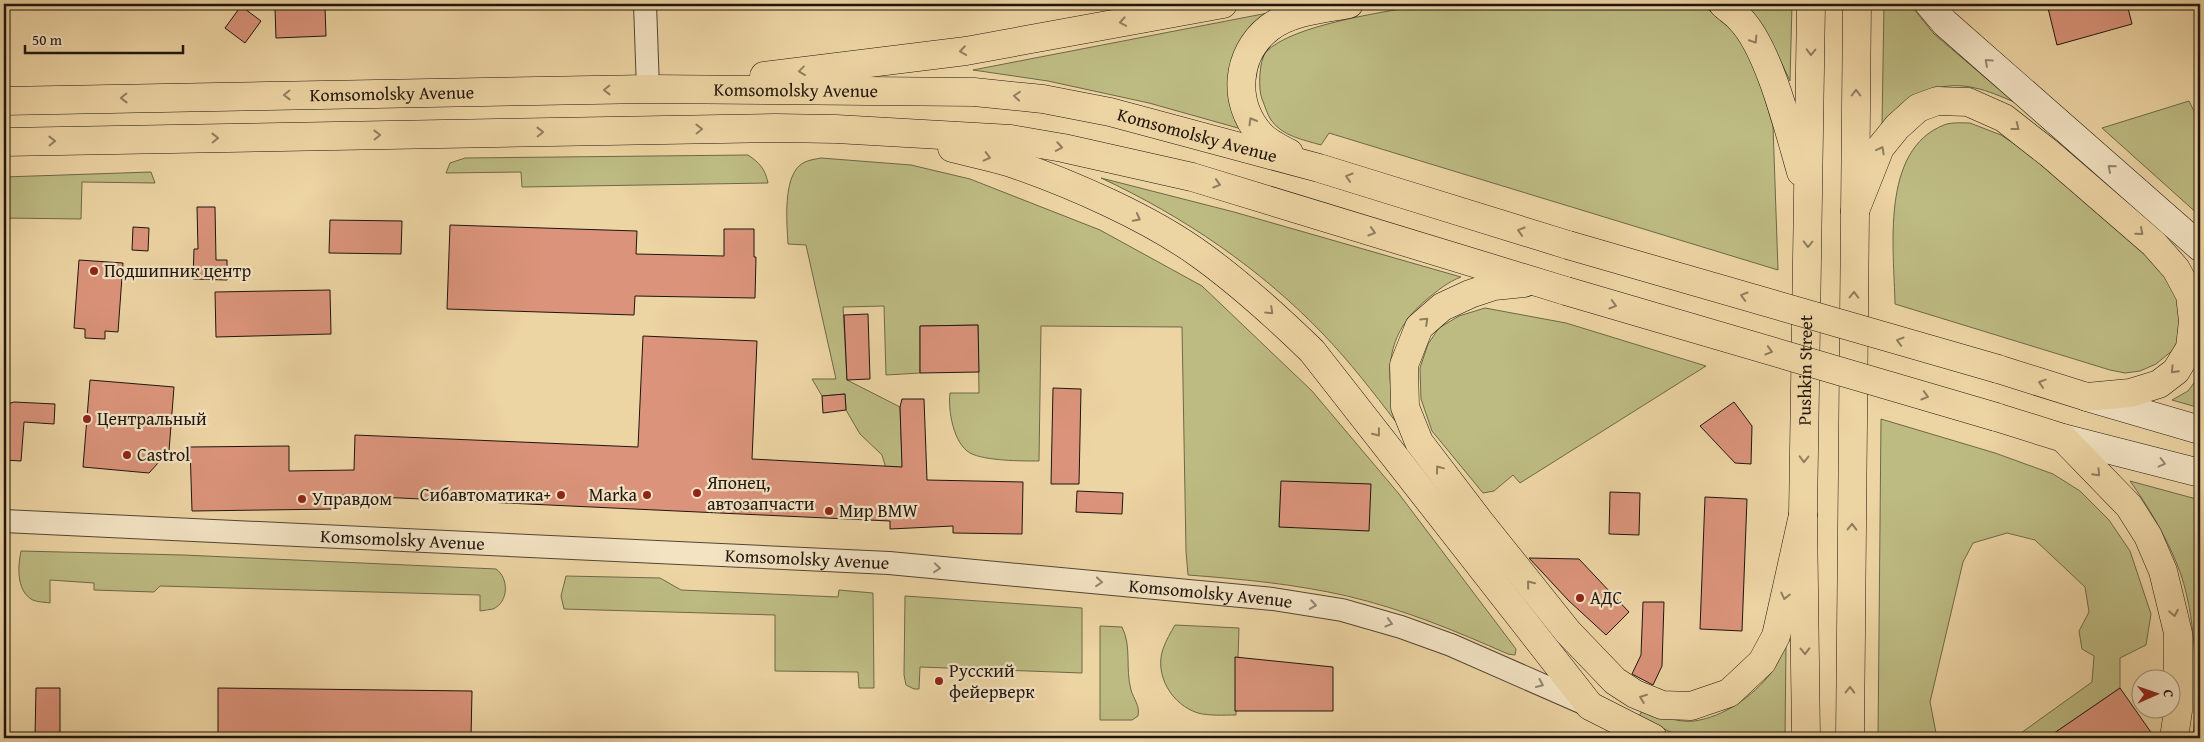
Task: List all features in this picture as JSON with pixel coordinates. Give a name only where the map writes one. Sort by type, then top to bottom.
[{"type":"main road","points":[[652,89],[966,51],[1223,4]]},
{"type":"main road","points":[[1319,168],[1279,148],[1260,134],[1249,117],[1242,97],[1240,76],[1249,50],[1269,28],[1293,15],[1349,4]]},
{"type":"main road","points":[[1723,4],[1741,20],[1760,48],[1778,97],[1808,195]]},
{"type":"main road","name":"Pushkin Street","points":[[1806,738],[1804,515],[1812,4]]},
{"type":"main road","points":[[1850,738],[1857,4]]},
{"type":"main road","points":[[1929,4],[1951,29],[2200,247]]},
{"type":"main road","name":"Komsomolsky Avenue","points":[[4,101],[652,89],[974,92],[1044,98],[1110,112],[1319,168],[1568,245],[1998,369],[2086,397]]},
{"type":"main road","points":[[1855,211],[1880,148],[1897,127],[1918,108],[1937,101],[1968,102],[2004,118],[2050,154],[2154,244],[2176,269],[2190,295],[2194,321],[2190,348],[2176,371],[2158,384],[2130,393],[2086,397]]},
{"type":"main road","points":[[4,142],[756,128],[836,129],[1011,139],[1063,148],[1192,177],[1533,282],[2064,438],[2200,473]]},
{"type":"main road","points":[[836,129],[923,141],[1010,163],[1075,188],[1138,218],[1208,260],[1258,300],[1312,351],[1590,706],[1653,738]]},
{"type":"main road","points":[[1533,282],[1494,286],[1470,294],[1442,307],[1419,326],[1404,365],[1405,407],[1419,442],[1480,522],[1568,632],[1615,680],[1635,694],[1662,705],[1691,706],[1729,693],[1762,662],[1776,636],[1804,515]]},
{"type":"main road","points":[[2086,397],[2200,430]]},
{"type":"main road","points":[[2064,438],[2129,506],[2148,536],[2163,571],[2178,633],[2178,711],[2174,738]]},
{"type":"street","points":[[646,4],[652,89]]},
{"type":"street","name":"Komsomolsky Avenue","points":[[4,520],[889,563],[1273,599],[1342,610],[1401,627],[1451,645],[1590,706]]},
{"type":"shaded area","points":[[1430,4],[1700,4],[1733,27],[1755,66],[1773,126],[1778,270],[1329,133],[1321,145],[1287,134],[1271,120],[1261,95],[1260,75],[1262,61],[1266,52],[1279,42],[1319,26]]},
{"type":"shaded area","points":[[1744,4],[1792,4],[1790,81],[1777,53]]},
{"type":"shaded area","points":[[1884,4],[1910,4],[1934,34],[2014,102],[1984,90],[1964,86],[1943,87],[1932,90],[1914,101],[1882,126]]},
{"type":"shaded area","points":[[1273,12],[1255,26],[1245,130],[1149,103],[1048,81],[973,70]]},
{"type":"shaded area","points":[[2189,101],[2200,123],[2200,216],[2102,128]]},
{"type":"shaded area","points":[[1970,123],[2001,135],[2042,162],[2121,231],[2160,270],[2182,298],[2185,326],[2173,350],[2156,364],[2140,371],[2125,373],[1895,304],[1893,230],[1895,203],[1900,178],[1909,156],[1923,138],[1944,125]]},
{"type":"shaded area","points":[[748,155],[761,167],[768,183],[522,187],[521,172],[446,173],[450,163],[465,158]]},
{"type":"shaded area","points":[[821,158],[911,165],[970,179],[1100,230],[1202,286],[1312,391],[1399,494],[1516,649],[1515,655],[1508,654],[1409,614],[1368,601],[1308,588],[1268,582],[1188,575],[1182,327],[1041,326],[1039,461],[1004,460],[985,458],[970,453],[959,442],[951,417],[950,393],[979,393],[978,325],[920,326],[920,373],[886,375],[884,306],[843,307],[847,380],[900,407],[904,510],[888,475],[882,455],[860,434],[846,410],[845,394],[822,396],[812,379],[836,379],[806,245],[788,244],[787,200],[796,169],[805,162]]},
{"type":"shaded area","points":[[151,172],[155,183],[82,182],[81,219],[4,218],[4,177]]},
{"type":"shaded area","points":[[1101,178],[1234,212],[1461,277],[1452,281],[1426,300],[1402,327],[1395,341],[1390,371],[1396,422],[1334,345],[1274,288],[1220,246],[1191,227],[1162,209]]},
{"type":"shaded area","points":[[1485,308],[1566,323],[1706,366],[1520,483],[1513,475],[1494,491],[1483,493],[1432,431],[1421,399],[1420,368],[1428,344],[1439,328],[1459,316]]},
{"type":"shaded area","points":[[2200,375],[2200,408],[2172,400],[2188,391]]},
{"type":"shaded area","points":[[1881,419],[1995,453],[2053,474],[2080,491],[2109,520],[2130,551],[2151,614],[2146,645],[2120,658],[2120,688],[2047,738],[2014,738],[2092,682],[2094,656],[2082,649],[2079,631],[2089,612],[2085,587],[2035,540],[2007,533],[1973,543],[1963,562],[1930,702],[1937,738],[1878,738]]},
{"type":"shaded area","points":[[2130,481],[2200,500],[2200,738],[2193,738],[2195,718],[2194,650],[2189,604],[2184,583],[2162,532]]},
{"type":"shaded area","points":[[21,551],[183,555],[496,569],[503,578],[505,590],[502,601],[498,606],[493,609],[480,611],[480,595],[160,586],[154,592],[94,590],[94,583],[50,580],[50,603],[33,600],[26,595],[19,577]]},
{"type":"shaded area","points":[[566,576],[660,578],[681,590],[838,597],[839,590],[873,593],[874,688],[859,688],[858,672],[775,671],[775,615],[564,609],[561,596]]},
{"type":"shaded area","points":[[905,596],[1082,608],[1082,673],[920,667],[919,689],[914,689],[906,685],[904,675]]},
{"type":"shaded area","points":[[1175,625],[1239,628],[1236,715],[1198,713],[1180,703],[1167,688],[1163,679],[1161,659],[1164,646]]},
{"type":"shaded area","points":[[1100,626],[1122,627],[1125,635],[1128,650],[1129,682],[1138,709],[1138,716],[1132,720],[1100,720]]},
{"type":"shaded area","points":[[1786,646],[1785,738],[1682,738],[1639,716],[1642,711],[1675,720],[1694,721],[1705,719],[1727,710],[1747,697],[1764,682]]},
{"type":"building","points":[[2047,4],[2127,4],[2132,24],[2057,45]]},
{"type":"building","points":[[241,6],[261,21],[245,43],[225,28]]},
{"type":"building","points":[[325,7],[326,36],[276,38],[275,9]]},
{"type":"building","points":[[197,207],[215,207],[216,260],[227,260],[227,280],[193,279],[194,249],[198,249]]},
{"type":"building","points":[[330,220],[402,221],[401,254],[329,253]]},
{"type":"building","points":[[450,225],[637,231],[636,254],[724,256],[724,229],[754,229],[754,257],[756,257],[755,298],[635,296],[634,315],[447,309]]},
{"type":"building","points":[[133,227],[149,228],[148,251],[132,250]]},
{"type":"building","points":[[79,260],[123,263],[118,332],[105,331],[105,339],[85,338],[85,329],[74,328]]},
{"type":"building","points":[[330,290],[331,334],[216,337],[215,292]]},
{"type":"building","points":[[868,314],[870,379],[847,380],[844,315]]},
{"type":"building","points":[[978,325],[979,372],[920,373],[920,326]]},
{"type":"building","points":[[643,336],[757,341],[752,459],[902,467],[900,407],[902,399],[924,399],[927,480],[1023,482],[1022,534],[953,533],[953,526],[890,529],[890,521],[336,495],[336,509],[192,511],[190,447],[289,446],[289,471],[354,470],[355,435],[638,447]]},
{"type":"building","points":[[90,380],[174,387],[169,451],[149,473],[83,467]]},
{"type":"building","points":[[1053,388],[1081,389],[1079,484],[1051,484]]},
{"type":"building","points":[[845,394],[846,410],[823,413],[822,396]]},
{"type":"building","points":[[14,402],[55,404],[54,424],[24,422],[21,461],[4,460],[4,405]]},
{"type":"building","points":[[1734,402],[1752,426],[1751,464],[1735,463],[1700,426]]},
{"type":"building","points":[[1281,481],[1371,484],[1369,531],[1279,527]]},
{"type":"building","points":[[1077,491],[1123,493],[1122,514],[1076,512]]},
{"type":"building","points":[[1610,492],[1640,493],[1639,535],[1609,534]]},
{"type":"building","points":[[1705,497],[1747,499],[1742,631],[1700,629]]},
{"type":"building","points":[[1529,558],[1579,559],[1629,612],[1606,635],[1568,600]]},
{"type":"building","points":[[1643,602],[1664,602],[1662,666],[1653,685],[1632,674],[1641,655]]},
{"type":"building","points":[[1235,657],[1333,667],[1333,711],[1235,711]]},
{"type":"building","points":[[36,688],[60,688],[60,738],[35,738]]},
{"type":"building","points":[[218,688],[472,691],[471,738],[218,738]]},
{"type":"building","points":[[2120,688],[2132,705],[2132,720],[2142,720],[2155,738],[2047,738]]},
{"type":"place","name":"Подшипник центр","points":[[94,271]]},
{"type":"place","name":"Центральный","points":[[87,419]]},
{"type":"place","name":"Castrol","points":[[127,455]]},
{"type":"place","name":"Японец, автозапчасти","points":[[697,493]]},
{"type":"place","name":"Сибавтоматика+","points":[[561,495]]},
{"type":"place","name":"Marka","points":[[647,495]]},
{"type":"place","name":"Управдом","points":[[302,499]]},
{"type":"place","name":"Мир BMW","points":[[829,511]]},
{"type":"place","name":"АДС","points":[[1580,598]]},
{"type":"place","name":"Русский фейерверк","points":[[939,681]]}]
